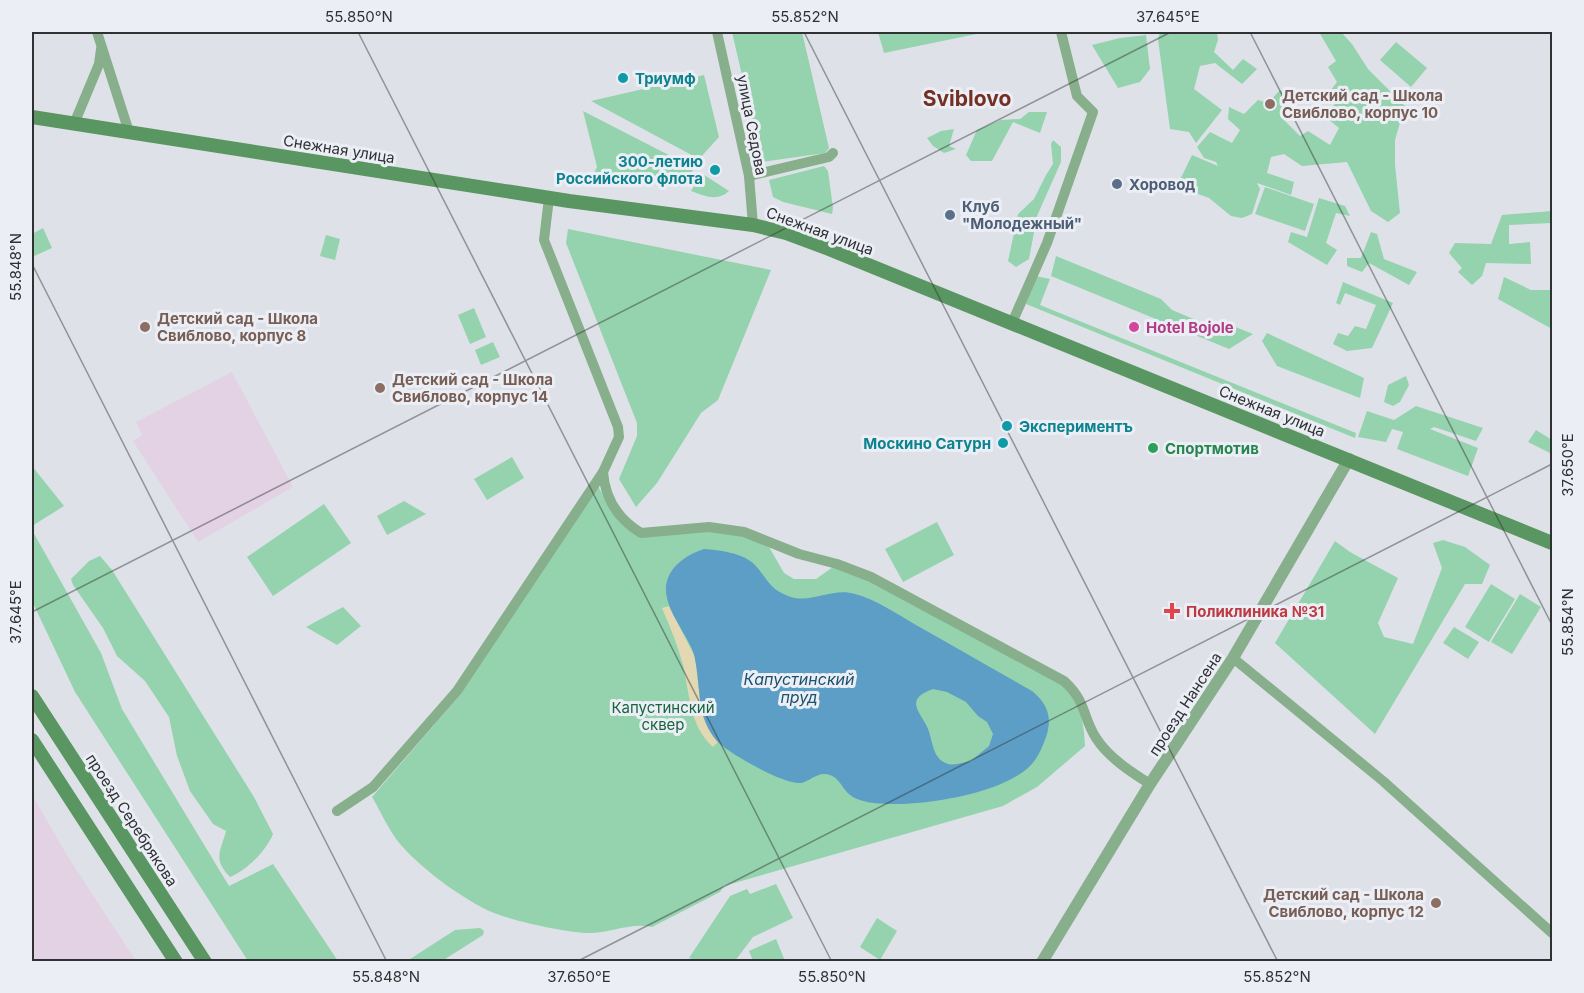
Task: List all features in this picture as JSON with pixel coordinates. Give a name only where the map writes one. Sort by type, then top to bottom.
[{"type":"main road","name":"Снежная улица","points":[[32,117],[549,198],[753,225],[800,238],[1552,543]]},
{"type":"main road","name":"проезд Серебрякова","points":[[32,696],[205,962]]},
{"type":"main road","points":[[32,740],[176,962]]},
{"type":"street","points":[[97,32],[129,132]]},
{"type":"street","name":"улица Седова","points":[[717,32],[748,176],[753,225]]},
{"type":"street","points":[[1012,323],[1047,243],[1093,112],[1077,96],[1061,32]]},
{"type":"street","points":[[74,124],[99,64],[101,46]]},
{"type":"street","points":[[748,176],[830,157],[833,153]]},
{"type":"street","points":[[337,811],[373,787],[457,691],[603,472],[618,437],[618,427],[544,240],[549,198]]},
{"type":"street","name":"проезд Нансена","points":[[1042,962],[1150,784],[1233,658],[1349,459]]},
{"type":"street","points":[[603,472],[607,496],[622,517],[641,533],[709,526],[744,532],[799,554],[837,564],[871,577],[1064,681],[1075,691],[1082,703],[1096,738],[1115,758],[1150,784]]},
{"type":"street","points":[[1233,658],[1383,781],[1552,933]]},
{"type":"shaded area","points":[[232,372],[293,487],[198,542],[133,441],[142,435],[136,422]]},
{"type":"shaded area","points":[[32,798],[34,798],[68,857],[136,961],[32,961]]},
{"type":"green space","points":[[732,32],[802,32],[829,148],[825,153],[762,162]]},
{"type":"green space","points":[[878,32],[986,32],[884,53]]},
{"type":"green space","points":[[1160,32],[1217,32],[1218,40],[1214,52],[1233,70],[1243,59],[1257,69],[1242,84],[1215,63],[1200,66],[1194,89],[1222,110],[1196,143],[1189,132],[1170,129],[1158,39]]},
{"type":"green space","points":[[1319,32],[1341,32],[1352,44],[1368,69],[1405,106],[1395,140],[1400,213],[1388,222],[1371,211],[1347,162],[1302,166],[1284,154],[1271,157],[1267,173],[1294,182],[1291,195],[1257,183],[1260,189],[1252,214],[1242,218],[1231,216],[1209,198],[1195,193],[1179,182],[1192,155],[1218,166],[1216,162],[1204,158],[1197,147],[1210,132],[1232,143],[1240,130],[1228,119],[1229,107],[1244,114],[1258,100],[1268,103],[1280,90],[1292,100],[1280,116],[1300,136],[1308,131],[1330,145],[1339,128],[1323,115],[1335,104],[1330,91],[1337,82],[1328,67],[1336,61]]},
{"type":"green space","points":[[1146,35],[1150,69],[1140,82],[1118,88],[1092,45]]},
{"type":"green space","points":[[1396,42],[1427,68],[1411,87],[1380,60]]},
{"type":"green space","points":[[704,75],[719,137],[699,159],[591,101]]},
{"type":"green space","points":[[583,111],[694,168],[683,187],[594,173],[597,167]]},
{"type":"green space","points":[[1029,112],[1047,112],[1040,133],[1013,122],[992,161],[971,161],[966,155],[977,130],[1001,120],[1020,119]]},
{"type":"green space","points":[[954,129],[949,146],[956,149],[944,153],[933,146],[927,138],[941,131]]},
{"type":"green space","points":[[1053,140],[1061,147],[1061,162],[1037,216],[1029,259],[1016,267],[1008,261],[1018,214],[1034,199],[1053,164],[1051,144]]},
{"type":"green space","points":[[824,166],[828,171],[832,214],[783,202],[773,197],[769,180]]},
{"type":"green space","points":[[701,173],[729,191],[715,197],[691,191]]},
{"type":"green space","points":[[1265,187],[1314,204],[1305,231],[1255,214]]},
{"type":"green space","points":[[1319,198],[1345,206],[1350,216],[1336,213],[1326,243],[1337,250],[1327,265],[1288,242],[1291,232],[1307,237]]},
{"type":"green space","points":[[1552,211],[1552,223],[1509,225],[1509,244],[1530,242],[1531,264],[1486,263],[1482,276],[1472,285],[1458,272],[1462,268],[1449,253],[1455,243],[1491,244],[1502,215]]},
{"type":"green space","points":[[43,228],[52,248],[32,257],[32,234]]},
{"type":"green space","points":[[568,229],[771,270],[718,400],[701,413],[657,483],[636,507],[619,479],[637,436],[637,423],[566,243]]},
{"type":"green space","points":[[1371,232],[1377,234],[1384,259],[1417,272],[1409,285],[1369,263],[1362,272],[1347,266],[1347,258],[1361,258]]},
{"type":"green space","points":[[326,235],[340,239],[335,260],[320,256]]},
{"type":"green space","points":[[1056,256],[1161,299],[1172,310],[1220,330],[1228,324],[1253,334],[1229,349],[1051,276]]},
{"type":"green space","points":[[1035,276],[1050,279],[1040,305],[1356,433],[1355,438],[1026,304]]},
{"type":"green space","points":[[1504,277],[1531,290],[1552,290],[1552,329],[1498,299]]},
{"type":"green space","points":[[1343,282],[1393,303],[1372,348],[1347,351],[1333,344],[1338,333],[1348,336],[1355,326],[1366,329],[1376,305],[1345,293],[1340,305],[1336,303]]},
{"type":"green space","points":[[474,308],[486,337],[470,344],[458,315]]},
{"type":"green space","points":[[1267,333],[1364,378],[1360,398],[1277,366],[1262,341]]},
{"type":"green space","points":[[493,342],[500,357],[481,365],[475,350]]},
{"type":"green space","points":[[1406,376],[1409,385],[1400,402],[1393,406],[1384,402],[1388,385]]},
{"type":"green space","points":[[1416,406],[1483,428],[1476,441],[1434,427],[1430,429],[1478,448],[1468,476],[1397,449],[1403,432],[1392,429],[1386,442],[1358,437],[1367,411],[1394,420]]},
{"type":"green space","points":[[1536,430],[1552,440],[1552,454],[1528,442]]},
{"type":"green space","points":[[512,457],[524,478],[487,500],[474,479]]},
{"type":"green space","points":[[32,466],[64,506],[32,526]]},
{"type":"green space","name":"Капустинский сквер","points":[[598,486],[605,499],[631,530],[716,530],[752,539],[768,545],[784,573],[794,579],[816,579],[833,567],[856,574],[1061,684],[1073,698],[1080,712],[1085,746],[1037,787],[1003,806],[724,886],[720,892],[652,927],[636,926],[597,933],[579,932],[522,922],[487,910],[440,881],[409,854],[392,833],[372,797],[460,695]]},
{"type":"green space","points":[[404,501],[426,514],[387,535],[377,516]]},
{"type":"green space","points":[[324,504],[351,543],[273,596],[247,557]]},
{"type":"green space","points":[[937,522],[954,555],[903,582],[885,549]]},
{"type":"green space","points":[[32,530],[101,653],[122,709],[229,886],[273,864],[338,961],[248,961],[75,692],[32,601]]},
{"type":"green space","points":[[1443,540],[1465,547],[1490,565],[1482,584],[1465,584],[1375,734],[1275,643],[1335,541],[1350,552],[1398,578],[1378,623],[1384,637],[1413,644],[1442,568],[1433,543]]},
{"type":"green space","points":[[100,556],[112,570],[254,797],[273,834],[266,847],[255,859],[243,870],[230,877],[221,865],[219,855],[226,831],[213,824],[190,791],[177,756],[169,717],[145,681],[117,656],[103,628],[73,585],[71,579],[89,561]]},
{"type":"green space","points":[[1491,584],[1515,599],[1489,642],[1465,627]]},
{"type":"green space","points":[[1520,594],[1541,607],[1512,654],[1491,642]]},
{"type":"green space","points":[[343,607],[361,626],[337,645],[306,627]]},
{"type":"green space","points":[[1454,627],[1479,642],[1468,659],[1443,643]]},
{"type":"green space","points":[[776,884],[793,918],[753,937],[735,961],[699,961],[689,958],[730,896],[747,889],[750,894]]},
{"type":"green space","points":[[877,918],[897,931],[880,960],[860,947]]},
{"type":"green space","points":[[480,928],[484,931],[483,935],[442,961],[407,961],[455,930]]},
{"type":"green space","points":[[776,939],[785,961],[753,961],[749,951]]},
{"type":"sand","points":[[669,606],[695,657],[702,714],[709,730],[718,742],[713,747],[699,729],[695,719],[681,658],[662,608]]},
{"type":"water","name":"Капустинский пруд","points":[[704,549],[717,550],[744,558],[755,565],[772,587],[788,596],[805,598],[846,592],[871,600],[1032,691],[1045,705],[1049,721],[1047,734],[1038,756],[1018,775],[984,790],[945,800],[907,804],[863,801],[849,794],[837,779],[830,775],[822,774],[801,783],[793,782],[770,774],[744,760],[723,746],[710,732],[702,712],[694,655],[672,613],[667,598],[666,589],[670,573],[681,561]],"holes":[[[933,689],[947,692],[966,702],[978,716],[987,722],[993,734],[989,746],[971,761],[956,764],[943,762],[936,754],[928,729],[917,707],[916,702],[924,693]]]},
{"type":"place","name":"Триумф","points":[[623,78]]},
{"type":"place","name":"Детский сад - Школа Свиблово, корпус 10","points":[[1270,104]]},
{"type":"place","name":"300-летию Российского флота","points":[[715,170]]},
{"type":"place","name":"Хоровод","points":[[1117,184]]},
{"type":"place","name":"Клуб \"Молодежный\"","points":[[950,215]]},
{"type":"place","name":"Детский сад - Школа Свиблово, корпус 8","points":[[145,327]]},
{"type":"place","name":"Hotel Bojole","points":[[1134,327]]},
{"type":"place","name":"Детский сад - Школа Свиблово, корпус 14","points":[[380,388]]},
{"type":"place","name":"Экспериментъ","points":[[1007,426]]},
{"type":"place","name":"Москино Сатурн","points":[[1003,443]]},
{"type":"place","name":"Спортмотив","points":[[1153,448]]},
{"type":"place","name":"Поликлиника №31","points":[[1172,611]]},
{"type":"place","name":"Детский сад - Школа Свиблово, корпус 12","points":[[1436,903]]},
{"type":"district","name":"Sviblovo","points":[[967,98]]}]
